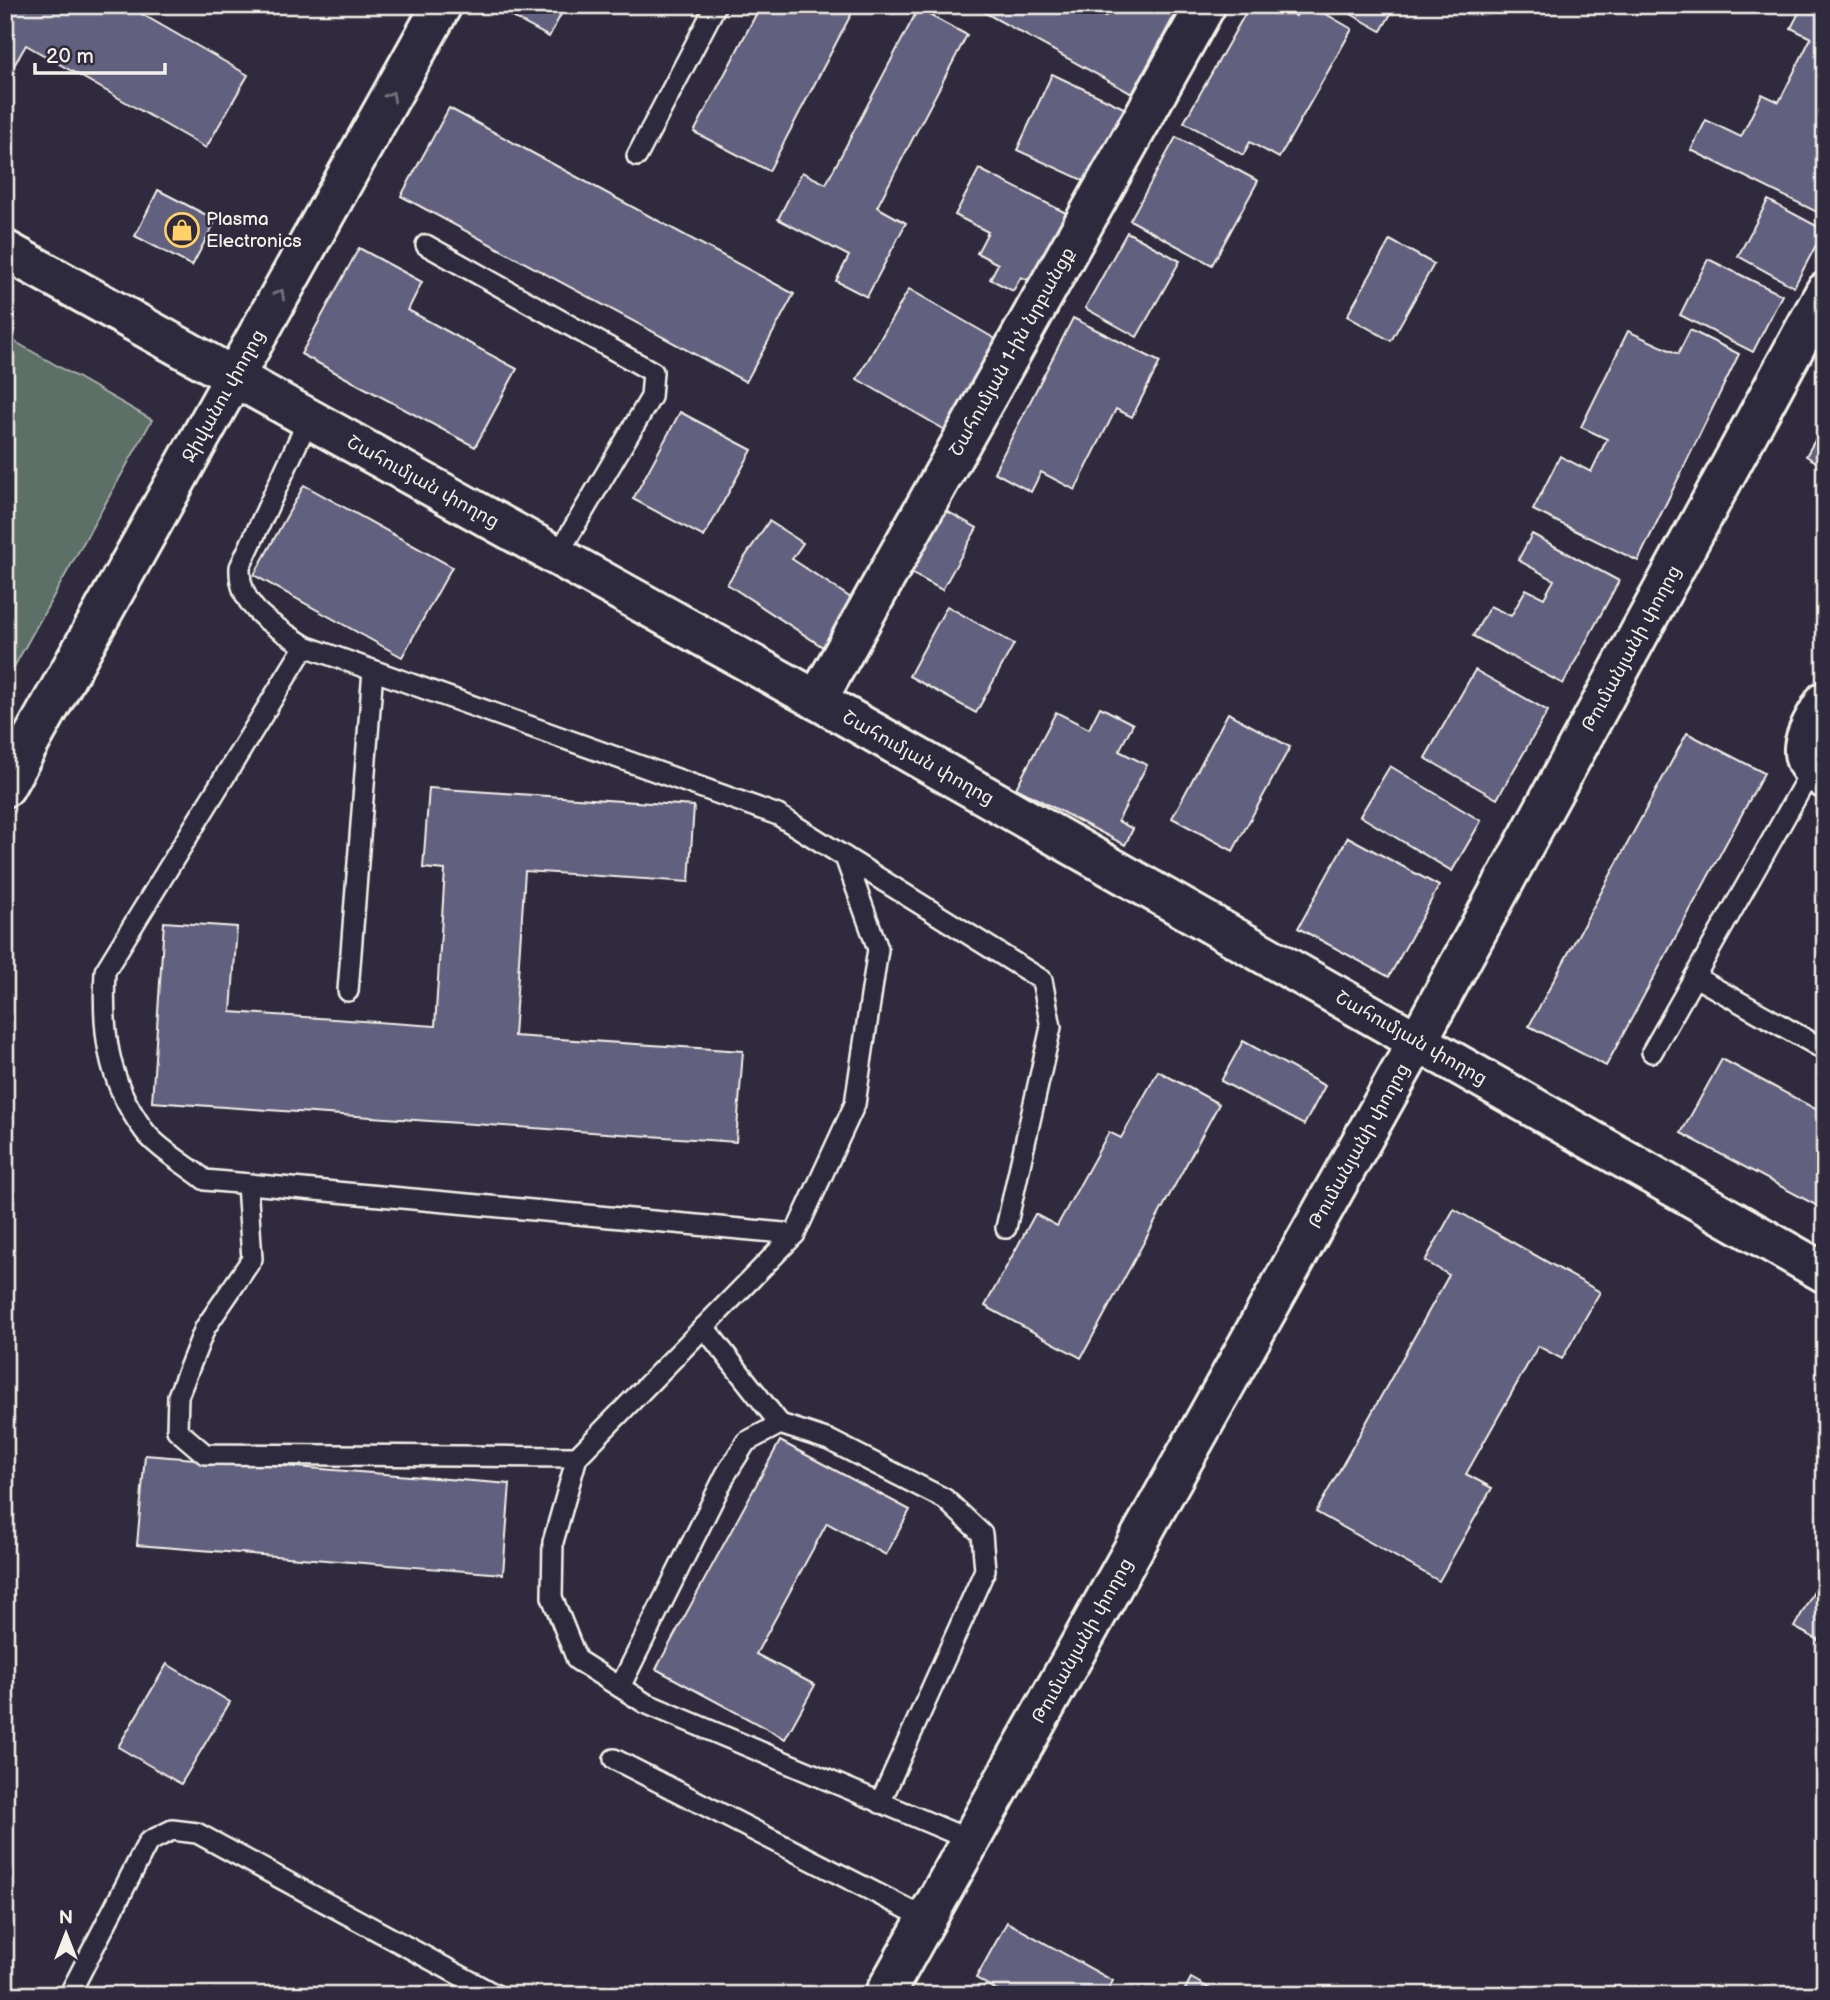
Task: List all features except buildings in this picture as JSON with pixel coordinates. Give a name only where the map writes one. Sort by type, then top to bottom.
[{"type":"street","name":"Ջիվանու փողոց","points":[[5,787],[442,5]]},
{"type":"street","name":"Շահումյան 1-ին նրբանցք","points":[[817,700],[1206,5]]},
{"type":"street","name":"Շահումյան փողոց","points":[[5,250],[235,375],[817,700],[1825,1273]]},
{"type":"street","name":"Թումանյանի փողոց","points":[[884,1995],[1417,1042],[1825,292]]},
{"type":"street","points":[[1818,775],[1804,755],[1805,737],[1825,701]]},
{"type":"lane","points":[[637,156],[716,5]]},
{"type":"lane","points":[[426,245],[653,372],[651,397],[557,556]]},
{"type":"lane","points":[[309,418],[243,553],[239,585],[254,612],[305,646],[778,815],[1042,980],[1051,1027],[1006,1228]]},
{"type":"lane","points":[[305,646],[105,971],[103,1019],[112,1071],[144,1131],[205,1180],[795,1234]]},
{"type":"lane","points":[[348,991],[373,670]]},
{"type":"lane","points":[[1652,1052],[1818,775]]},
{"type":"lane","points":[[845,858],[878,949],[855,1104],[795,1234],[577,1457],[553,1542],[552,1597],[577,1660],[645,1703],[970,1840]]},
{"type":"lane","points":[[1695,977],[1825,1049]]},
{"type":"lane","points":[[247,1184],[252,1259],[205,1328],[178,1396],[177,1430],[205,1454],[577,1457]]},
{"type":"lane","points":[[704,1327],[780,1424],[829,1440],[945,1499],[982,1534],[985,1570],[880,1803]]},
{"type":"lane","points":[[620,1688],[726,1474],[746,1442],[780,1424]]},
{"type":"lane","points":[[614,1759],[927,1919]]},
{"type":"lane","points":[[69,1995],[148,1842],[172,1830],[197,1833],[496,1995]]},
{"type":"green space","points":[[5,336],[152,420],[5,683]]},
{"type":"place","name":"Plasma Electronics","points":[[182,230]]}]
